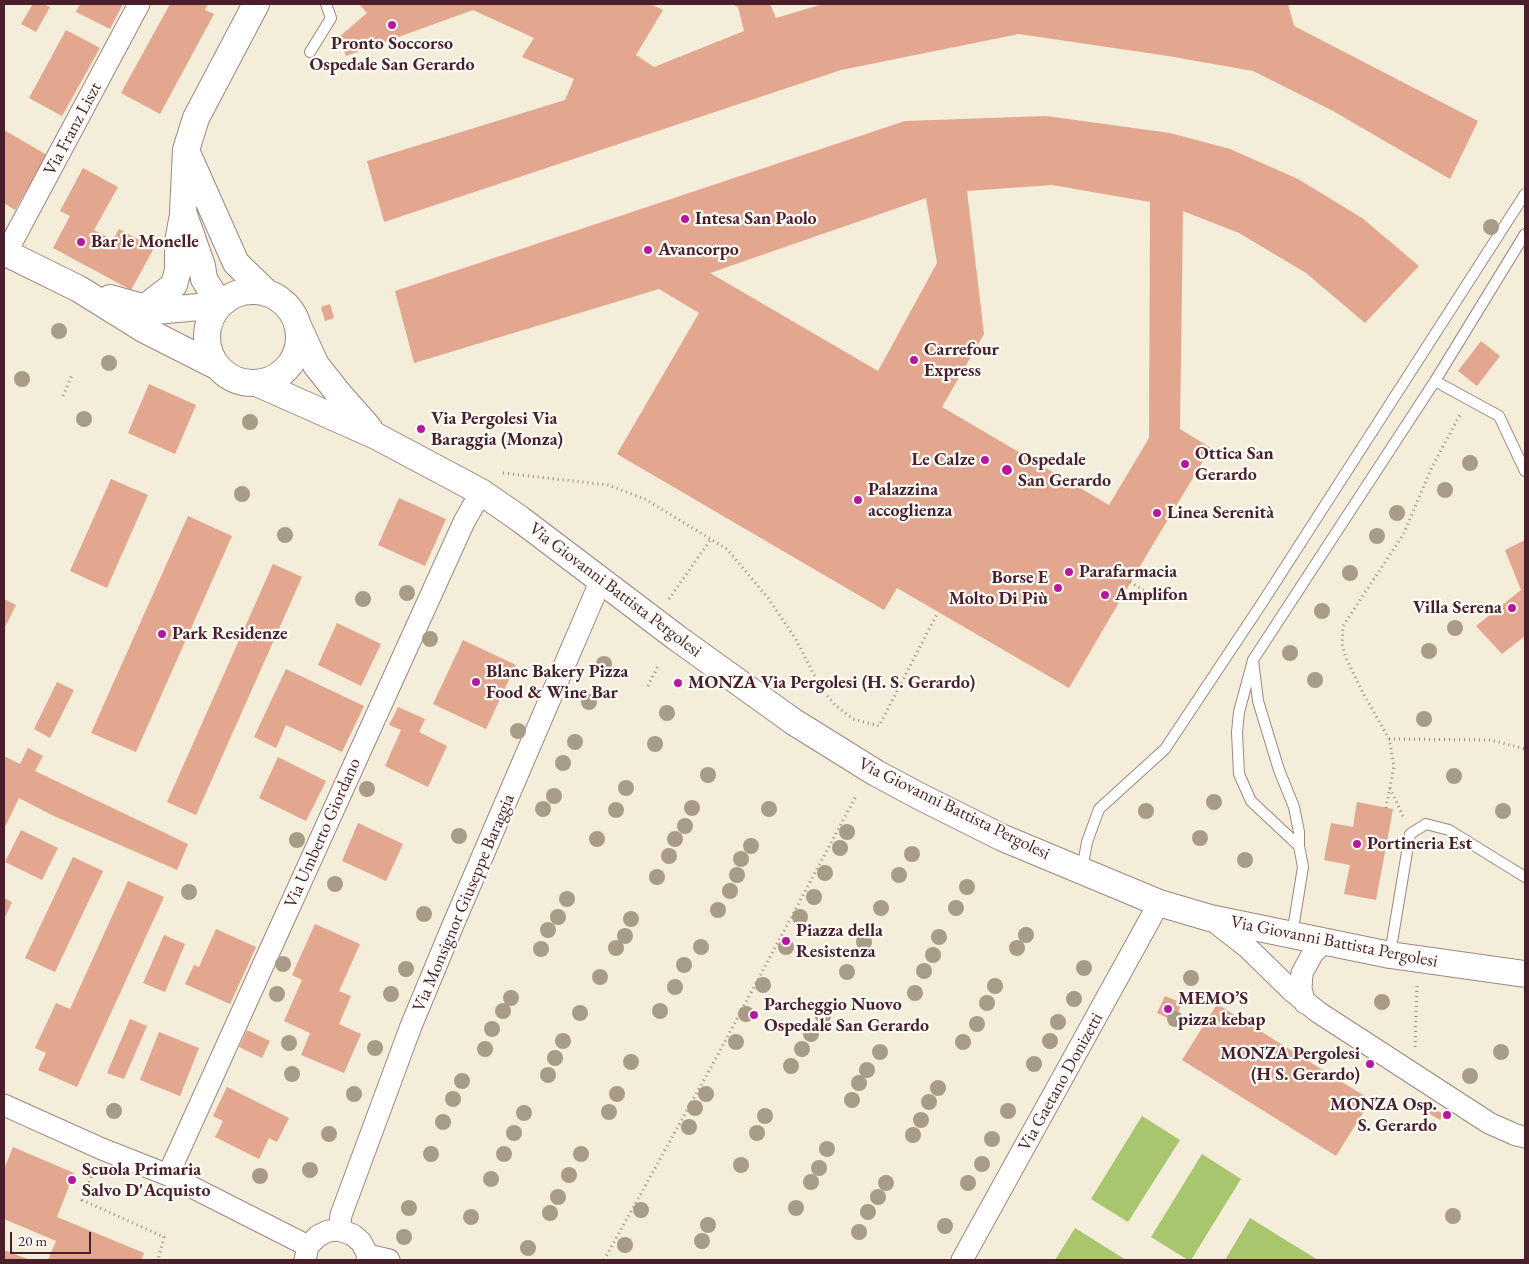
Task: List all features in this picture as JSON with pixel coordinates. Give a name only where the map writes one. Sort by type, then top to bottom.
[{"type":"street","name":"Via Franz Liszt","points":[[5,252],[139,4]]},
{"type":"street","points":[[144,308],[174,285],[178,270],[178,242],[183,212],[186,150],[196,118],[256,4]]},
{"type":"street","points":[[5,252],[79,289],[145,330],[218,367],[229,377],[244,383],[259,384],[274,379],[287,370],[296,356],[300,341],[298,325],[286,305],[267,293],[236,263],[186,150]]},
{"type":"street","points":[[183,212],[202,266],[204,279],[220,305]]},
{"type":"street","points":[[79,289],[156,311],[220,305]]},
{"type":"street","points":[[218,367],[209,352],[207,336],[211,319],[220,305],[233,296],[250,291],[267,293]]},
{"type":"street","name":"Via Giovanni Battista Pergolesi","points":[[298,325],[316,365],[376,436]]},
{"type":"street","name":"Via Giovanni Battista Pergolesi","points":[[259,384],[376,436],[481,492],[520,518],[754,694],[834,747],[919,796],[1003,838],[1158,903],[1210,918],[1417,960],[1525,974]]},
{"type":"street","name":"Via Umberto Giordano","points":[[168,1175],[464,522],[481,492]]},
{"type":"street","name":"Via Monsignor Giuseppe Baraggia","points":[[339,1230],[341,1215],[445,943],[601,580]]},
{"type":"street","name":"Via Gaetano Donizetti","points":[[962,1260],[1158,903]]},
{"type":"street","points":[[1210,918],[1248,948],[1305,1003],[1489,1123],[1525,1137]]},
{"type":"street","points":[[1305,1003],[1301,989],[1302,973],[1314,952],[1324,942]]},
{"type":"street","points":[[4,1105],[102,1149],[168,1175],[306,1253],[318,1236],[328,1231],[339,1230],[353,1235],[361,1242],[368,1258],[389,1260]]},
{"type":"lane","points":[[310,52],[332,18],[326,4]]},
{"type":"lane","points":[[1082,871],[1087,842],[1099,809],[1165,749],[1269,592],[1525,194]]},
{"type":"lane","points":[[1299,846],[1251,801],[1239,774],[1237,732],[1239,712],[1254,660],[1435,381],[1525,234]]},
{"type":"lane","points":[[1435,381],[1499,416],[1525,472]]},
{"type":"lane","points":[[1254,660],[1258,701],[1294,807],[1299,832],[1302,867],[1292,936]]},
{"type":"lane","points":[[1390,955],[1410,834],[1426,824],[1449,830],[1525,877]]},
{"type":"path","points":[[63,396],[72,375]]},
{"type":"path","points":[[1386,808],[1394,766],[1389,739],[1345,656],[1342,644],[1343,626],[1403,534],[1432,467],[1458,421],[1466,398]]},
{"type":"path","points":[[500,473],[608,485],[645,499],[727,550],[768,598],[795,638],[821,688],[852,719],[879,726],[938,612]]},
{"type":"path","points":[[664,606],[711,539]]},
{"type":"path","points":[[1130,582],[1151,595]]},
{"type":"path","points":[[648,686],[658,666]]},
{"type":"path","points":[[1389,739],[1491,740],[1525,749]]},
{"type":"path","points":[[1390,787],[1410,834]]},
{"type":"path","points":[[604,1260],[716,1058],[856,796]]},
{"type":"path","points":[[1415,1054],[1417,960]]},
{"type":"path","points":[[102,1149],[82,1200],[164,1237],[158,1260]]},
{"type":"green space","points":[[1142,1116],[1180,1140],[1128,1222],[1091,1199]]},
{"type":"green space","points":[[1202,1154],[1241,1179],[1191,1260],[1188,1260],[1151,1237]]},
{"type":"green space","points":[[1250,1218],[1318,1260],[1225,1260]]},
{"type":"green space","points":[[1075,1228],[1126,1260],[1055,1260]]},
{"type":"building","points":[[33,4],[44,4],[50,7],[36,32],[21,24]]},
{"type":"building","points":[[80,4],[123,4],[110,29],[76,12]]},
{"type":"building","points":[[170,4],[208,4],[205,10],[214,14],[160,114],[121,93]]},
{"type":"building","points":[[359,4],[650,4],[663,10],[636,55],[654,67],[744,31],[738,7],[732,4],[770,4],[776,18],[823,4],[1288,4],[1294,26],[1478,121],[1450,179],[1333,111],[1253,71],[1168,56],[1019,34],[841,70],[384,222],[367,161],[565,100],[574,79],[522,57],[534,38],[473,10],[346,56],[339,37],[367,13]]},
{"type":"building","points":[[66,30],[100,48],[62,116],[29,98]]},
{"type":"building","points":[[1046,116],[1170,133],[1230,149],[1298,179],[1362,218],[1419,266],[1365,323],[1306,273],[1239,233],[1183,211],[1180,429],[1211,448],[1069,688],[897,588],[884,610],[617,454],[699,313],[659,289],[414,363],[395,291],[905,121]],"holes":[[[1052,185],[1150,202],[1149,438],[1109,505],[942,407],[984,334],[967,191]],[[926,198],[937,263],[878,371],[710,273]]]},
{"type":"building","points":[[4,130],[47,155],[15,210],[4,203]]},
{"type":"building","points":[[83,168],[118,187],[94,230],[113,240],[119,229],[154,248],[131,290],[53,248],[70,216],[60,211]]},
{"type":"building","points":[[330,304],[334,318],[325,321],[321,307]]},
{"type":"building","points":[[1481,341],[1500,356],[1477,386],[1458,371]]},
{"type":"building","points":[[149,384],[196,405],[175,454],[128,433]]},
{"type":"building","points":[[111,479],[148,495],[107,588],[70,571]]},
{"type":"building","points":[[399,498],[446,519],[425,566],[378,545]]},
{"type":"building","name":"Park Residenze","points":[[188,516],[232,536],[136,752],[91,733]]},
{"type":"building","name":"Villa Serena","points":[[1525,540],[1525,636],[1502,654],[1476,626],[1521,590],[1505,550]]},
{"type":"building","points":[[273,564],[302,577],[196,815],[167,802]]},
{"type":"building","points":[[4,599],[16,605],[4,629]]},
{"type":"building","points":[[337,623],[381,644],[361,686],[318,665]]},
{"type":"building","points":[[463,640],[516,665],[486,729],[433,704]]},
{"type":"building","points":[[286,669],[364,706],[342,752],[286,725],[276,748],[254,737]]},
{"type":"building","points":[[57,682],[74,690],[50,738],[34,729]]},
{"type":"building","points":[[398,707],[425,719],[419,732],[447,746],[428,787],[385,766],[401,730],[389,725]]},
{"type":"building","points":[[28,748],[43,756],[35,771],[188,844],[177,870],[54,816],[19,798],[4,829],[4,756],[20,764]]},
{"type":"building","points":[[278,757],[326,781],[306,821],[259,798]]},
{"type":"building","name":"Portineria Est","points":[[1357,802],[1393,809],[1376,900],[1344,894],[1350,865],[1324,860],[1331,823],[1353,827]]},
{"type":"building","points":[[358,823],[403,844],[386,881],[342,861]]},
{"type":"building","points":[[21,830],[58,848],[42,880],[5,862]]},
{"type":"building","points":[[73,857],[103,871],[55,972],[25,958]]},
{"type":"building","points":[[128,881],[164,897],[77,1087],[38,1070],[46,1053],[35,1048],[56,1003],[70,1009]]},
{"type":"building","points":[[4,898],[12,902],[4,920]]},
{"type":"building","points":[[315,924],[360,944],[339,991],[351,996],[339,1024],[361,1034],[344,1073],[301,1055],[310,1033],[284,1021],[302,980],[292,975]]},
{"type":"building","points":[[216,929],[256,947],[230,1004],[185,984],[194,965],[199,967]]},
{"type":"building","points":[[164,935],[185,944],[165,992],[143,983]]},
{"type":"building","points":[[1165,996],[1182,1003],[1174,1021],[1157,1013]]},
{"type":"building","points":[[1217,1004],[1371,1100],[1336,1156],[1182,1060]]},
{"type":"building","points":[[130,1019],[147,1026],[124,1079],[107,1073]]},
{"type":"building","points":[[247,1030],[270,1041],[262,1058],[239,1047]]},
{"type":"building","points":[[159,1032],[199,1048],[180,1096],[140,1080]]},
{"type":"building","points":[[227,1087],[289,1118],[277,1142],[269,1138],[259,1159],[215,1137],[223,1121],[213,1116]]},
{"type":"building","points":[[1423,1103],[1443,1114],[1440,1120],[1420,1108]]},
{"type":"building","points":[[13,1147],[74,1173],[57,1217],[144,1253],[141,1260],[48,1260],[56,1241],[4,1219],[4,1169]]},
{"type":"building","points":[[4,1250],[30,1260],[4,1260]]},
{"type":"place","name":"Pronto Soccorso Ospedale San Gerardo","points":[[392,25]]},
{"type":"place","name":"Intesa San Paolo","points":[[685,219]]},
{"type":"place","name":"Bar le Monelle","points":[[81,242]]},
{"type":"place","name":"Avancorpo","points":[[648,250]]},
{"type":"place","name":"Carrefour Express","points":[[914,360]]},
{"type":"place","name":"Via Pergolesi Via Baraggia (Monza)","points":[[421,429]]},
{"type":"place","name":"Le Calze","points":[[985,460]]},
{"type":"place","name":"Ottica San Gerardo","points":[[1185,464]]},
{"type":"place","name":"Ospedale San Gerardo","points":[[1007,470]]},
{"type":"place","name":"Palazzina accoglienza","points":[[858,500]]},
{"type":"place","name":"Linea Serenità","points":[[1157,513]]},
{"type":"place","name":"Parafarmacia","points":[[1069,572]]},
{"type":"place","name":"Borse E Molto Di Più","points":[[1058,588]]},
{"type":"place","name":"Amplifon","points":[[1105,595]]},
{"type":"place","name":"Villa Serena","points":[[1512,608]]},
{"type":"place","name":"Park Residenze","points":[[162,634]]},
{"type":"place","name":"Blanc Bakery Pizza Food & Wine Bar","points":[[476,682]]},
{"type":"place","name":"MONZA Via Pergolesi (H. S. Gerardo)","points":[[678,683]]},
{"type":"place","name":"Portineria Est","points":[[1357,844]]},
{"type":"place","name":"Piazza della Resistenza","points":[[786,941]]},
{"type":"place","name":"MEMO’S pizza kebap","points":[[1168,1009]]},
{"type":"place","name":"Parcheggio Nuovo Ospedale San Gerardo","points":[[754,1015]]},
{"type":"place","name":"MONZA Pergolesi (H S. Gerardo)","points":[[1370,1064]]},
{"type":"place","name":"MONZA Osp. S. Gerardo","points":[[1447,1115]]},
{"type":"place","name":"Scuola Primaria Salvo D'Acquisto","points":[[72,1180]]}]
